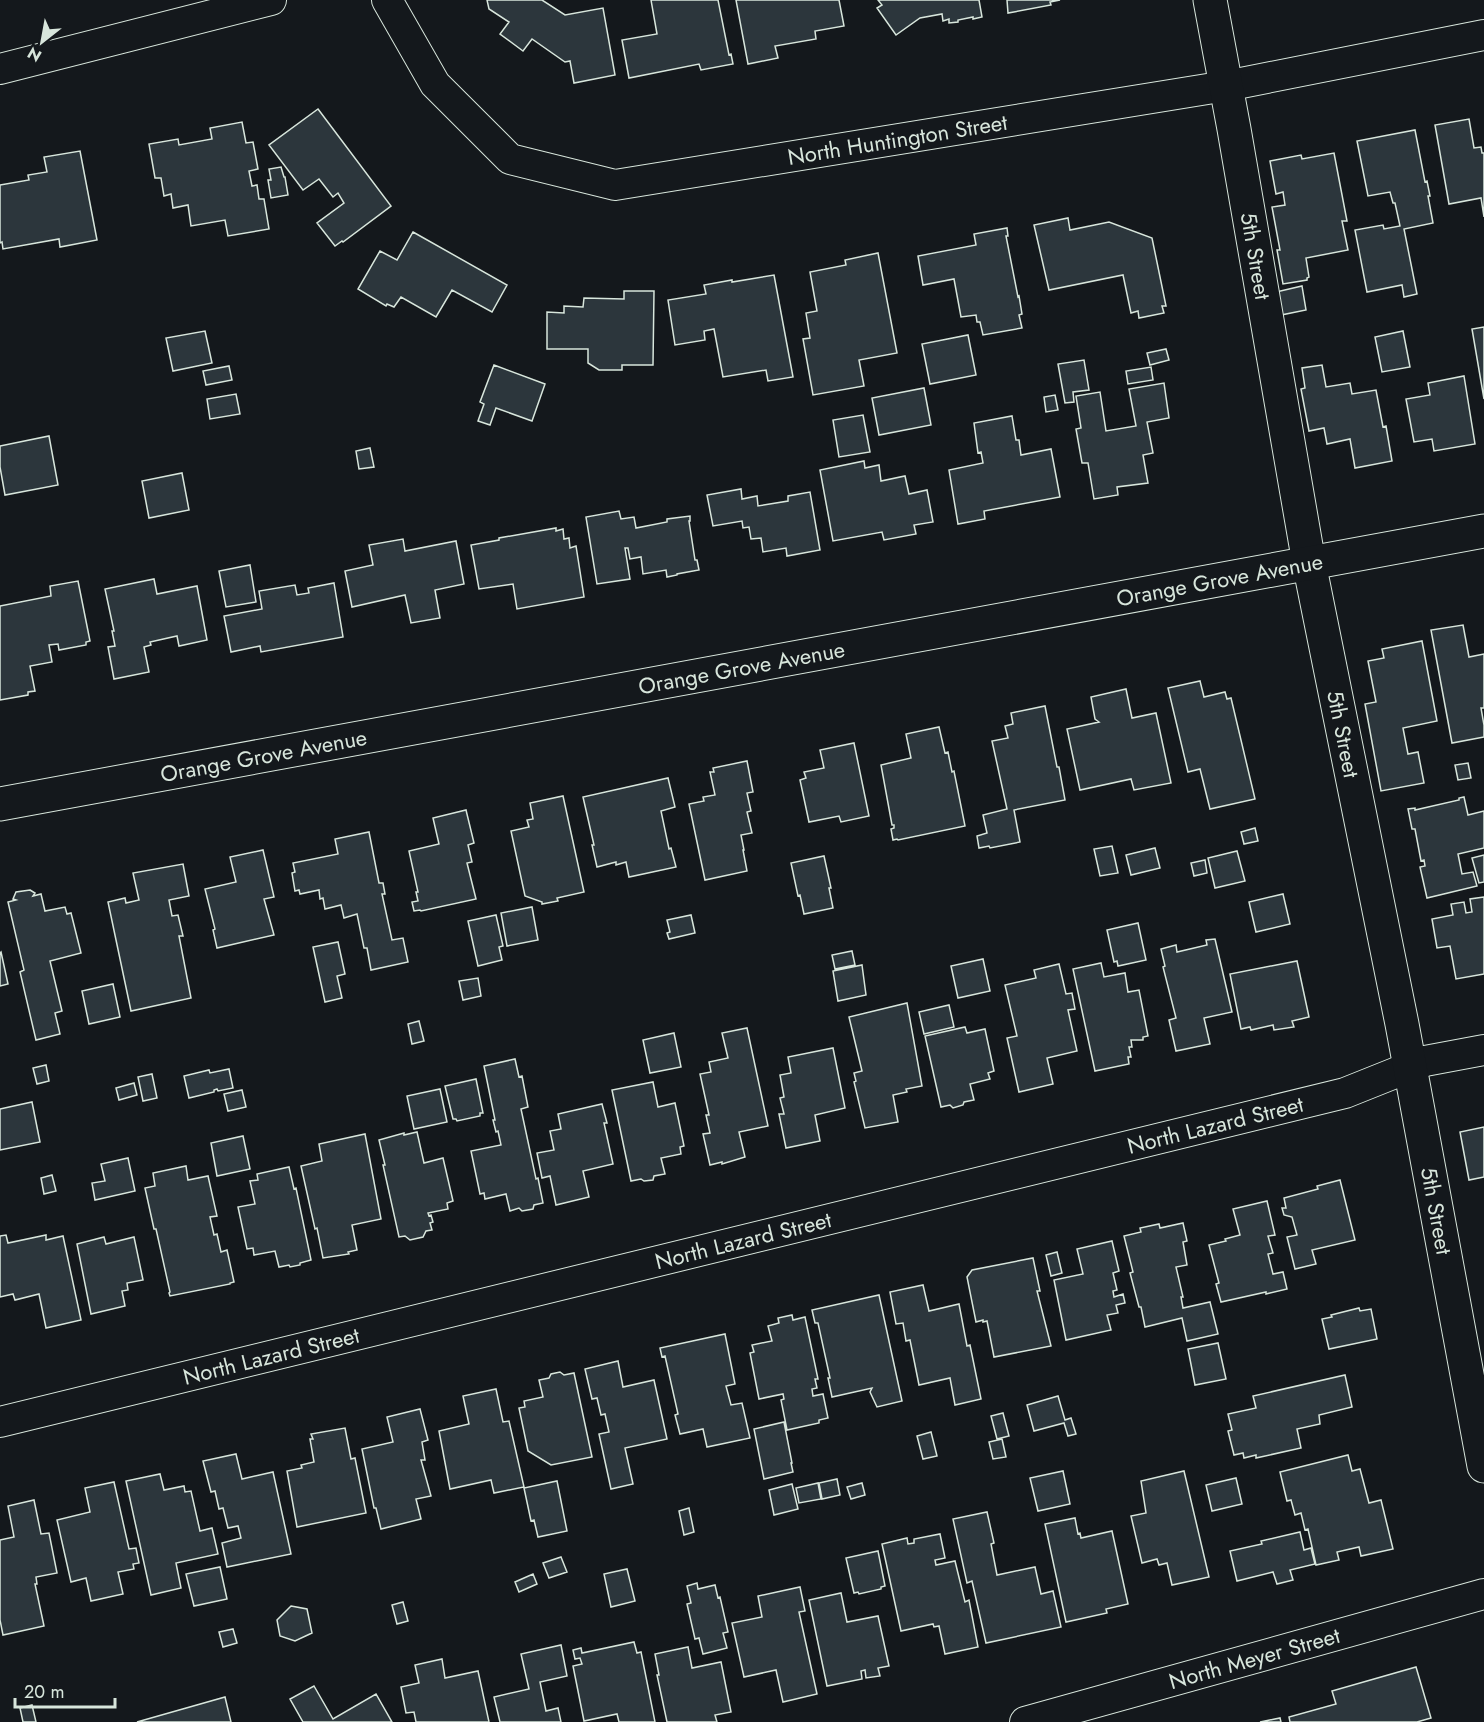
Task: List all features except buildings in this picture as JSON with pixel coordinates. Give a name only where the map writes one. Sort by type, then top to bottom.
[{"type":"street","points":[[0,69],[271,0]]},
{"type":"street","name":"North Huntington Street","points":[[387,0],[435,84],[510,159],[615,185],[1226,86],[1484,35]]},
{"type":"street","name":"5th Street","points":[[1210,0],[1309,563],[1410,1068],[1484,1466]]},
{"type":"street","name":"Orange Grove Avenue","points":[[0,804],[1484,531]]},
{"type":"street","name":"North Lazard Street","points":[[0,1422],[1345,1093],[1425,1061],[1484,1050]]},
{"type":"street","name":"North Meyer Street","points":[[1025,1722],[1484,1594]]}]
